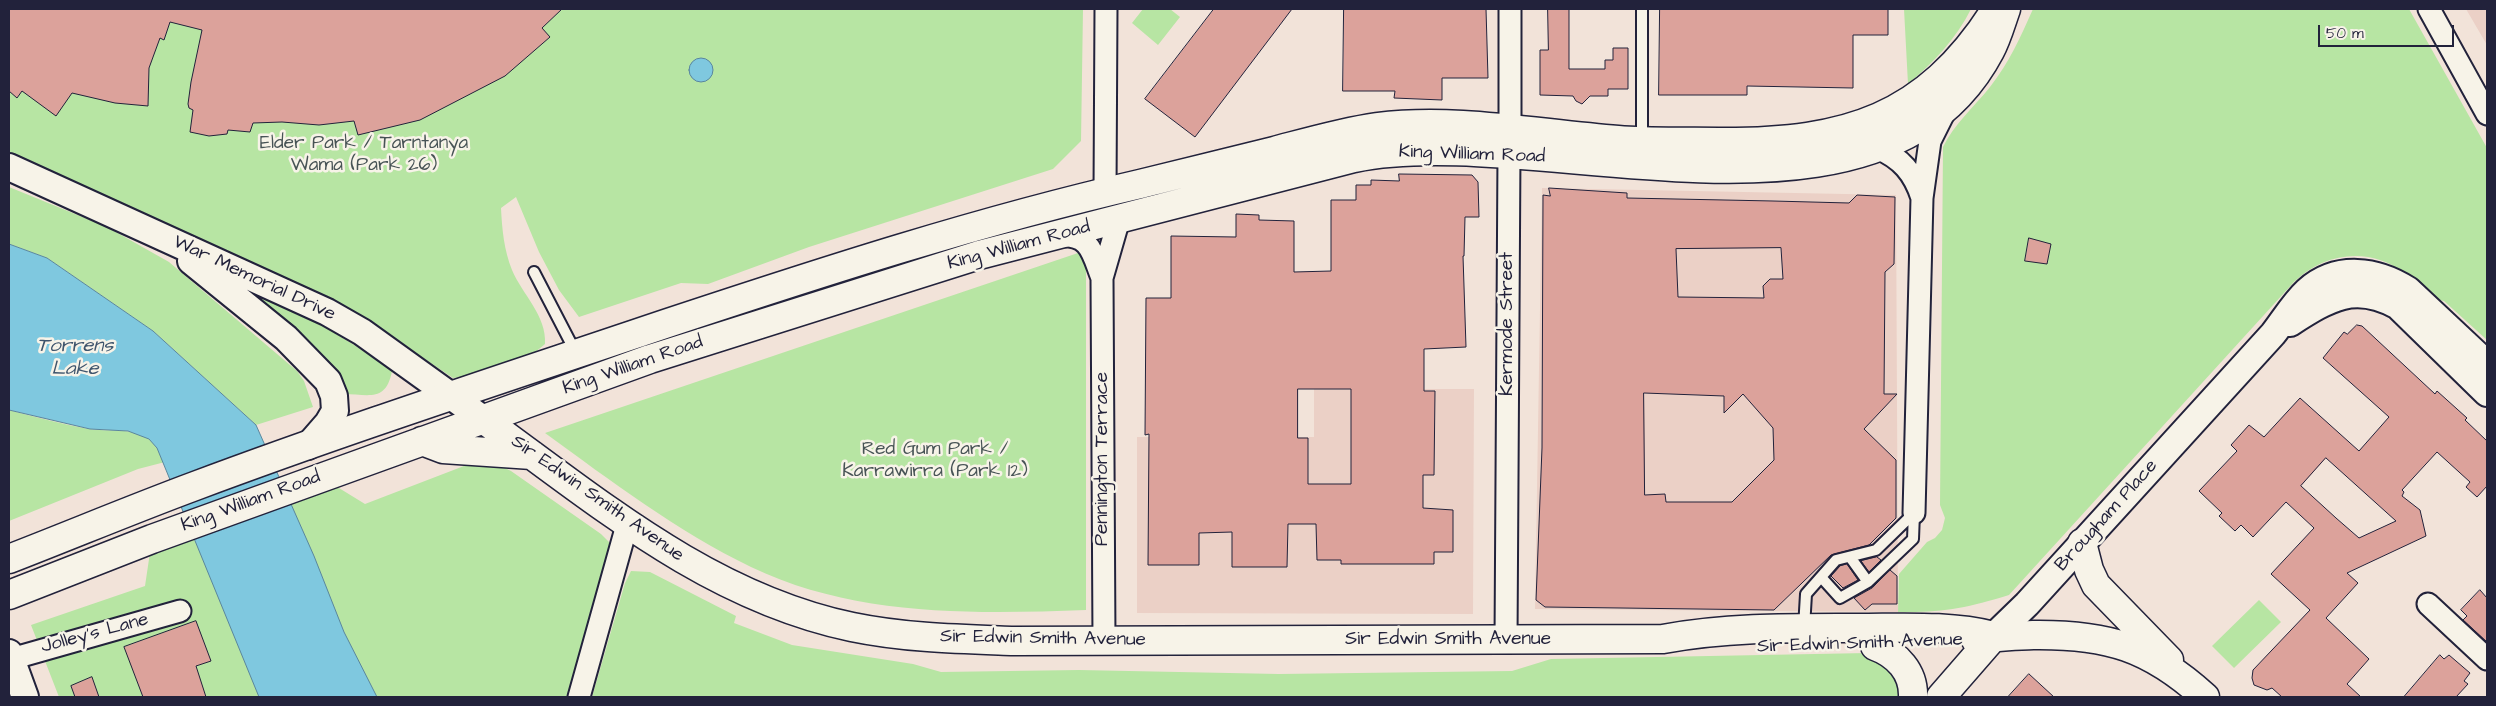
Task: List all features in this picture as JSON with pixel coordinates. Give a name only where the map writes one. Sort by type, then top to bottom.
[{"type":"main road","name":"King William Road","points":[[9,595],[152,539],[320,477],[650,359],[944,266],[1374,154],[1432,150],[1509,140],[1778,141],[1831,134],[1872,120],[1910,100],[1932,85],[1968,49],[1996,9]]},
{"type":"main road","name":"King William Road","points":[[9,559],[194,486],[576,354],[836,268],[964,229],[1325,137],[1375,127],[1428,125],[1645,167],[1732,169],[1826,161],[1877,148],[1927,131],[1982,64],[1995,41],[2006,9]]},
{"type":"main road","points":[[1872,120],[1900,113],[1912,116],[1927,131]]},
{"type":"main road","points":[[1058,235],[1094,214],[1105,192]]},
{"type":"main road","name":"Sir Edwin Smith Avenue","points":[[483,418],[627,525],[685,562],[740,590],[796,612],[852,627],[927,638],[1104,641],[1506,640],[1663,638],[1719,630],[1804,628],[1958,628],[1994,636]]},
{"type":"main road","points":[[422,440],[443,448],[534,455]]},
{"type":"main road","points":[[2082,543],[2088,570],[2096,585],[2196,690]]},
{"type":"main road","points":[[1994,636],[2077,636],[2112,642],[2146,654],[2196,690]]},
{"type":"main road","name":"Sir Edwin Smith Avenue","points":[[1663,638],[1720,648],[1940,645],[1994,636]]},
{"type":"main road","name":"Brougham Place","points":[[1941,697],[1994,636]]},
{"type":"main road","points":[[1875,646],[1892,654],[1904,666],[1911,680],[1913,697]]},
{"type":"street","points":[[1105,192],[1106,9]]},
{"type":"street","name":"Kermode Street","points":[[1506,640],[1510,9]]},
{"type":"street","points":[[2429,9],[2484,100]]},
{"type":"street","points":[[1914,513],[1922,198],[1927,131]]},
{"type":"street","points":[[1877,148],[1892,155],[1904,164],[1916,180],[1922,198]]},
{"type":"street","name":"War Memorial Drive","points":[[9,167],[149,229],[327,312],[362,332],[483,418]]},
{"type":"street","name":"Pennington Terrace","points":[[1104,641],[1102,278],[1120,219]]},
{"type":"street","points":[[149,229],[224,286],[286,338],[328,381],[334,396],[335,412],[308,446]]},
{"type":"street","name":"Pennington Terrace","points":[[1058,235],[1081,238],[1089,247],[1102,278]]},
{"type":"street","name":"Brougham Place","points":[[1994,636],[2020,612],[2273,334],[2307,291],[2327,278],[2344,272],[2361,272],[2395,282],[2408,290],[2487,364]]},
{"type":"street","name":"Brougham Place","points":[[2273,334],[2336,297],[2369,294],[2398,306],[2487,393]]},
{"type":"street","points":[[579,697],[627,525]]},
{"type":"street","points":[[2428,604],[2487,659]]},
{"type":"street","name":"Jolley's Lane","points":[[10,656],[180,611]]},
{"type":"street","points":[[10,656],[25,697]]},
{"type":"lane","points":[[1642,9],[1642,141]]},
{"type":"lane","points":[[534,272],[576,354]]},
{"type":"lane","points":[[1804,628],[1806,594],[1836,560],[1876,550],[1914,513]]},
{"type":"lane","points":[[1820,577],[1840,598],[1868,582],[1912,539],[1914,513]]},
{"type":"lane","points":[[1850,557],[1868,582]]},
{"type":"shaded area","points":[[2466,9],[2487,9],[2487,45]]},
{"type":"shaded area","points":[[1542,188],[1896,195],[1898,612],[1535,609]]},
{"type":"shaded area","points":[[1314,389],[1474,389],[1473,614],[1137,613],[1137,437],[1314,437]]},
{"type":"green space","name":"Elder Park / Tarntanya Wama (Park 26)","points":[[9,9],[1083,9],[1081,141],[1053,169],[809,247],[708,284],[681,283],[579,317],[559,290],[539,252],[516,197],[501,208],[505,247],[516,279],[542,324],[545,344],[533,354],[463,377],[453,378],[362,317],[290,281],[9,157]]},
{"type":"green space","points":[[1143,9],[1170,9],[1180,17],[1158,45],[1132,23]]},
{"type":"green space","points":[[1904,9],[1971,9],[1944,50],[1908,84]]},
{"type":"green space","points":[[2033,9],[2409,9],[2487,148],[2487,340],[2444,301],[2432,297],[2403,272],[2390,264],[2361,256],[2347,256],[2332,259],[2318,265],[2294,282],[2009,595],[1954,609],[1928,612],[1898,612],[1899,574],[1927,542],[1935,538],[1942,530],[1945,518],[1940,505],[1943,147],[1958,123],[1990,87],[2009,59]]},
{"type":"green space","points":[[9,187],[107,227],[169,262],[297,371],[304,381],[313,407],[256,425],[153,331],[47,258],[9,244]]},
{"type":"green space","name":"Red Gum Park / Karrawirra (Park 12)","points":[[1078,253],[1086,255],[1086,610],[1001,612],[916,609],[873,604],[831,595],[791,583],[751,567],[697,538],[645,504],[545,433]]},
{"type":"green space","points":[[235,280],[316,322],[355,345],[392,371],[385,388],[380,392],[368,395],[343,394]]},
{"type":"green space","points":[[9,410],[89,429],[136,433],[152,442],[159,450],[165,462],[138,469],[9,521]]},
{"type":"green space","points":[[477,461],[493,462],[511,471],[601,534],[609,542],[611,551],[571,697],[59,697],[31,625],[145,586],[152,539],[321,477],[365,504]]},
{"type":"green space","points":[[631,571],[650,572],[736,616],[734,623],[792,645],[913,664],[941,672],[1079,670],[1279,674],[1512,671],[1551,659],[1868,653],[1894,669],[1903,697],[592,697],[625,583]]},
{"type":"green space","points":[[2259,600],[2281,622],[2234,668],[2212,646]]},
{"type":"water","points":[[701,58],[710,61],[713,70],[710,79],[701,82],[692,79],[689,70],[692,61]]},
{"type":"water","name":"Torrens Lake","points":[[9,244],[47,258],[153,331],[256,425],[314,556],[344,632],[377,697],[259,697],[157,448],[149,439],[128,431],[90,429],[9,410]]},
{"type":"building","points":[[9,9],[562,9],[542,28],[550,37],[505,76],[420,120],[358,135],[354,121],[319,125],[282,122],[253,123],[250,132],[228,130],[227,134],[209,136],[190,132],[193,110],[189,108],[188,104],[202,30],[170,22],[164,40],[160,38],[149,68],[148,106],[115,103],[72,93],[56,116],[22,91],[17,98],[9,91]]},
{"type":"building","points":[[1214,9],[1292,9],[1195,137],[1145,99]]},
{"type":"building","points":[[1344,9],[1486,9],[1488,78],[1442,78],[1442,100],[1394,98],[1395,91],[1343,91]]},
{"type":"building","points":[[1548,9],[1569,9],[1569,69],[1605,69],[1605,60],[1613,60],[1613,48],[1628,48],[1628,89],[1608,89],[1608,96],[1590,96],[1582,104],[1576,101],[1573,96],[1540,95],[1540,50],[1548,50]]},
{"type":"building","points":[[1660,9],[1888,9],[1888,35],[1853,35],[1853,88],[1747,86],[1747,95],[1659,95]]},
{"type":"building","points":[[1399,174],[1472,175],[1478,182],[1479,217],[1465,217],[1463,256],[1466,347],[1424,349],[1424,391],[1435,391],[1434,475],[1423,475],[1423,508],[1453,510],[1453,552],[1434,552],[1434,564],[1341,564],[1341,560],[1317,560],[1316,524],[1288,524],[1287,567],[1232,567],[1232,532],[1199,533],[1199,565],[1148,565],[1149,434],[1145,435],[1146,298],[1171,298],[1171,236],[1236,237],[1236,214],[1259,215],[1259,220],[1294,221],[1294,272],[1331,271],[1331,200],[1356,200],[1356,185],[1371,185],[1371,180],[1399,181]],"holes":[[[1298,389],[1351,389],[1351,484],[1308,484],[1308,438],[1298,438]]]},
{"type":"building","points":[[1549,188],[1627,193],[1627,198],[1849,203],[1857,195],[1895,197],[1894,264],[1885,272],[1884,394],[1897,394],[1864,429],[1896,460],[1896,518],[1869,545],[1831,555],[1774,610],[1545,607],[1536,600],[1542,448],[1543,195],[1550,196]],"holes":[[[1781,248],[1783,279],[1770,279],[1763,286],[1764,298],[1678,297],[1676,249]],[[1644,393],[1724,396],[1724,413],[1743,394],[1773,428],[1774,460],[1732,502],[1666,502],[1665,494],[1645,495]]]},
{"type":"building","points":[[2029,238],[2051,244],[2047,264],[2025,261]]},
{"type":"building","points":[[2357,325],[2362,326],[2435,394],[2437,391],[2467,418],[2465,420],[2487,441],[2487,486],[2477,497],[2466,487],[2470,482],[2437,452],[2402,490],[2404,492],[2402,496],[2420,510],[2426,536],[2347,573],[2358,583],[2326,618],[2369,659],[2347,684],[2361,697],[2282,697],[2272,688],[2267,690],[2254,685],[2252,678],[2253,670],[2310,610],[2271,574],[2314,528],[2286,502],[2253,537],[2241,525],[2235,531],[2219,516],[2222,513],[2199,491],[2237,451],[2231,445],[2249,425],[2264,437],[2300,398],[2359,451],[2389,417],[2323,358],[2344,332],[2347,334]],"holes":[[[2326,458],[2396,521],[2359,538],[2301,486]]]},
{"type":"building","points":[[1877,557],[1881,560],[1869,572],[1861,561]]},
{"type":"building","points":[[1847,564],[1858,580],[1843,588],[1831,576],[1840,566]]},
{"type":"building","points":[[1890,570],[1897,576],[1897,604],[1872,604],[1865,610],[1854,598],[1872,588]]},
{"type":"building","points":[[2480,590],[2487,598],[2487,642],[2463,620],[2467,616],[2461,610]]},
{"type":"building","points":[[196,621],[211,661],[196,666],[206,697],[143,697],[124,647]]},
{"type":"building","points":[[2440,655],[2444,659],[2449,655],[2470,673],[2464,681],[2468,684],[2456,697],[2404,697]]},
{"type":"building","points":[[2029,674],[2054,697],[2008,697]]},
{"type":"building","points":[[92,677],[99,697],[75,697],[71,686]]}]
